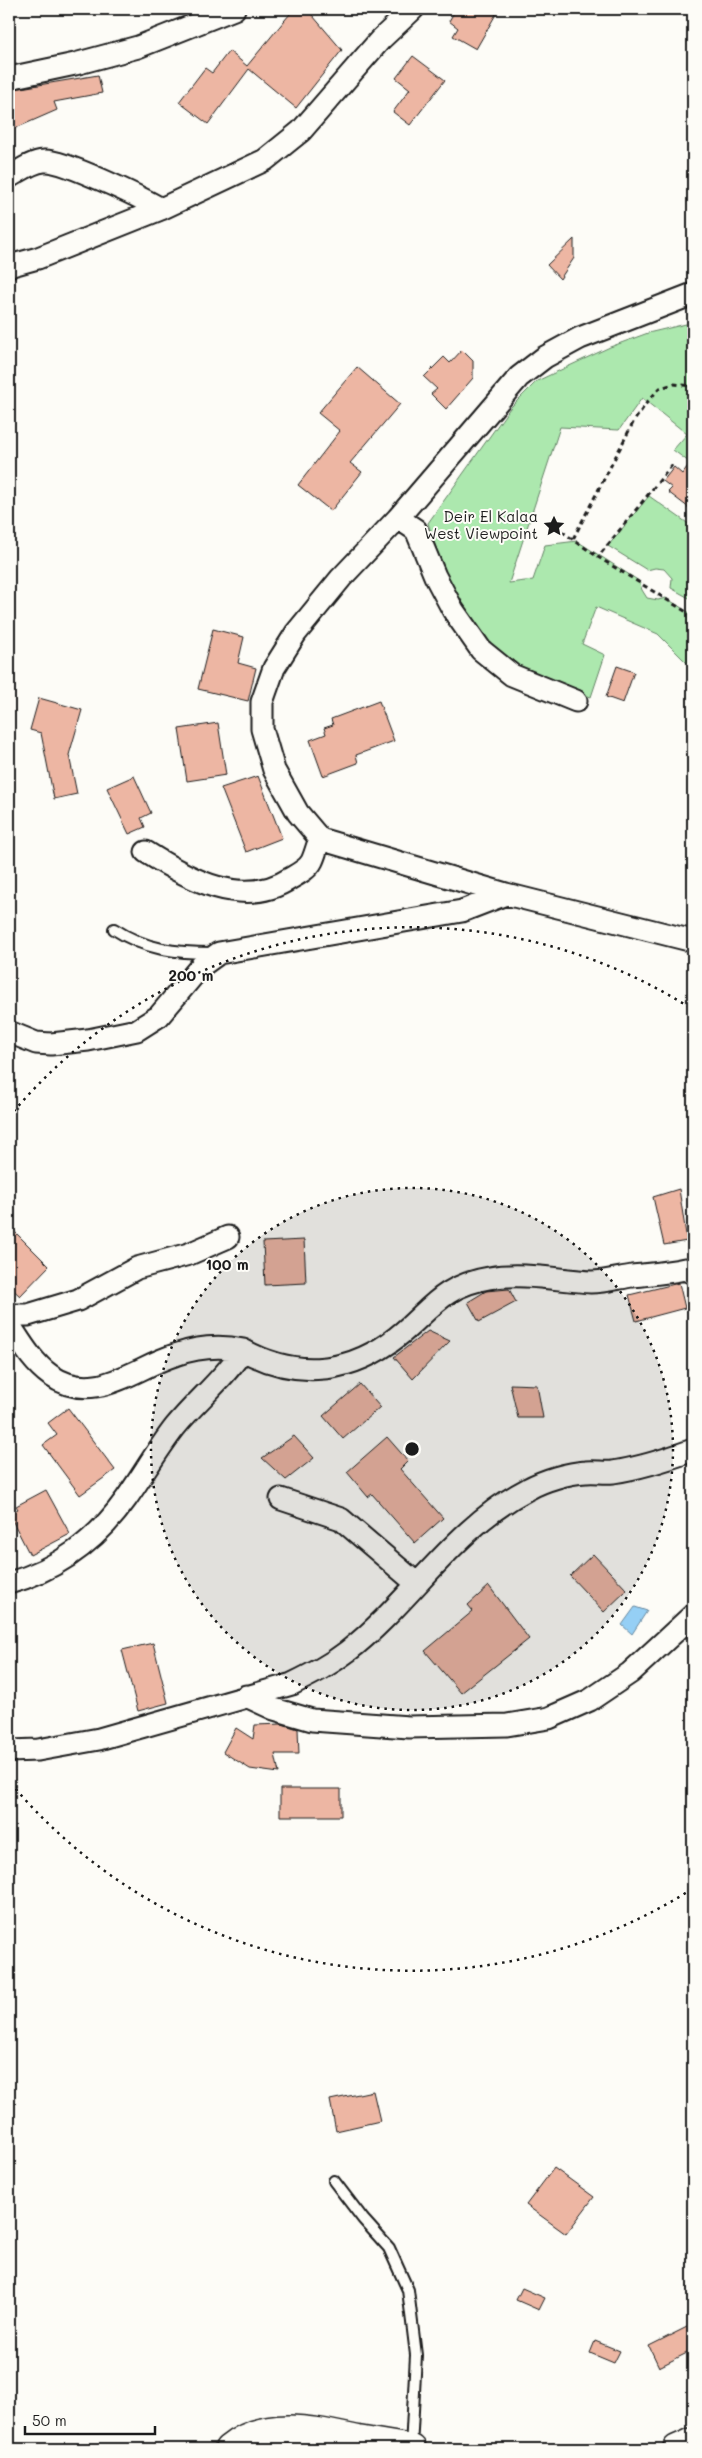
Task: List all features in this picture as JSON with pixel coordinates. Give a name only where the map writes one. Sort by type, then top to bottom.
[{"type":"main road","points":[[229,2449],[257,2433],[290,2429],[312,2431],[411,2449]]},
{"type":"main road","points":[[677,2449],[693,2442]]},
{"type":"street","points":[[9,78],[75,64],[138,47],[234,9]]},
{"type":"street","points":[[9,266],[38,258],[161,209],[265,160],[300,131],[380,40],[413,9]]},
{"type":"street","points":[[9,177],[34,163],[52,161],[144,198],[161,209]]},
{"type":"street","points":[[693,294],[580,338],[545,357],[519,377],[398,518],[341,578],[296,633],[274,668],[262,702],[262,729],[274,770],[298,813],[320,839],[506,894],[693,941]]},
{"type":"street","points":[[398,518],[416,530],[435,576],[453,610],[481,650],[512,675],[576,700]]},
{"type":"street","points":[[146,852],[199,882],[223,889],[259,891],[274,887],[302,872],[312,862],[320,839]]},
{"type":"street","points":[[9,1032],[36,1043],[51,1044],[88,1040],[137,1030],[158,1016],[201,966],[219,953],[462,911],[506,894]]},
{"type":"street","points":[[9,1315],[28,1315],[78,1300],[137,1268],[189,1254],[228,1237]]},
{"type":"street","points":[[9,1324],[29,1355],[50,1375],[80,1388],[102,1386],[175,1355],[222,1345],[243,1350],[259,1359],[285,1367],[312,1369],[339,1365],[366,1356],[390,1342],[434,1302],[452,1289],[490,1278],[518,1276],[593,1282],[685,1269],[693,1273]]},
{"type":"street","points":[[9,1583],[48,1570],[66,1559],[104,1527],[127,1498],[157,1450],[174,1428],[195,1402],[231,1368],[243,1350]]},
{"type":"street","points":[[9,1751],[38,1750],[99,1739],[292,1684],[321,1670],[348,1651],[376,1626],[471,1528],[528,1488],[550,1480],[585,1472],[611,1472],[642,1466],[693,1450]]},
{"type":"street","points":[[281,1499],[341,1520],[416,1583]]},
{"type":"street","points":[[246,1696],[274,1709],[312,1720],[409,1727],[507,1725],[549,1718],[590,1700],[630,1673],[693,1615]]},
{"type":"lane","points":[[114,929],[132,941],[177,953],[219,953]]},
{"type":"lane","points":[[334,2181],[363,2219],[389,2248],[408,2290],[416,2355],[411,2449]]},
{"type":"path","points":[[573,539],[634,421],[660,388],[674,384],[693,386]]},
{"type":"path","points":[[598,557],[672,465]]},
{"type":"path","points":[[554,526],[598,557],[693,616]]},
{"type":"green space","points":[[693,324],[693,465],[673,450],[687,434],[642,398],[619,430],[560,427],[509,583],[533,580],[545,545],[577,541],[639,581],[647,598],[658,600],[666,598],[693,615],[693,669],[658,634],[596,607],[582,644],[605,655],[591,697],[521,675],[492,655],[451,595],[428,523],[510,408],[537,381],[610,347],[648,333]]},
{"type":"green space","points":[[649,496],[693,527],[693,591],[689,598],[671,588],[672,578],[664,569],[655,568],[647,570],[608,546]]},
{"type":"water","points":[[635,1607],[647,1611],[632,1634],[622,1625]]},
{"type":"building","points":[[294,9],[307,9],[342,50],[296,108],[249,69],[208,124],[179,102],[205,68],[212,73],[229,51],[247,66]]},
{"type":"building","points":[[456,9],[499,9],[476,49],[453,36],[458,28],[449,21]]},
{"type":"building","points":[[413,56],[445,80],[410,125],[393,112],[410,89],[396,78]]},
{"type":"building","points":[[98,75],[102,93],[54,102],[57,110],[9,131],[9,90]]},
{"type":"building","points":[[574,239],[574,258],[560,279],[547,265]]},
{"type":"building","points":[[462,350],[473,361],[473,378],[446,409],[431,394],[437,389],[424,377],[444,357],[450,363]]},
{"type":"building","points":[[357,367],[400,404],[350,463],[362,472],[331,511],[298,485],[340,431],[318,413]]},
{"type":"building","points":[[693,459],[693,511],[668,492],[672,488],[663,481],[674,467],[682,474]]},
{"type":"building","points":[[213,629],[244,637],[238,663],[256,668],[248,701],[198,689]]},
{"type":"building","points":[[617,666],[634,672],[623,703],[606,697]]},
{"type":"building","points":[[39,698],[82,710],[69,755],[77,794],[54,799],[41,733],[30,730]]},
{"type":"building","points":[[379,701],[394,741],[356,755],[358,763],[323,776],[310,740],[326,734],[324,728],[333,725],[331,719]]},
{"type":"building","points":[[218,723],[226,775],[187,781],[179,729]]},
{"type":"building","points":[[134,776],[151,813],[141,818],[145,827],[129,834],[107,788]]},
{"type":"building","points":[[258,776],[282,838],[246,852],[221,788]]},
{"type":"building","points":[[679,1189],[687,1241],[664,1245],[653,1197]]},
{"type":"building","points":[[9,1226],[49,1266],[20,1296],[9,1286]]},
{"type":"building","points":[[304,1240],[306,1283],[265,1285],[263,1242]]},
{"type":"building","points":[[679,1283],[685,1308],[636,1321],[629,1295]]},
{"type":"building","points":[[509,1289],[516,1302],[479,1322],[468,1302],[486,1291]]},
{"type":"building","points":[[428,1331],[450,1341],[413,1379],[394,1357]]},
{"type":"building","points":[[360,1384],[380,1407],[343,1439],[323,1416]]},
{"type":"building","points":[[510,1384],[537,1385],[543,1418],[518,1418]]},
{"type":"building","points":[[68,1408],[115,1470],[80,1495],[43,1445],[57,1435],[48,1423]]},
{"type":"building","points":[[294,1436],[314,1458],[286,1480],[262,1458]]},
{"type":"building","points":[[387,1437],[408,1461],[400,1469],[443,1518],[415,1543],[372,1494],[368,1497],[347,1472]]},
{"type":"building","points":[[46,1490],[70,1534],[30,1555],[9,1514],[18,1509],[16,1506]]},
{"type":"building","points":[[593,1554],[627,1590],[604,1612],[570,1576]]},
{"type":"building","points":[[489,1586],[529,1639],[461,1693],[425,1651],[473,1611],[468,1605]]},
{"type":"building","points":[[153,1643],[168,1703],[138,1711],[122,1650]]},
{"type":"building","points":[[282,1724],[298,1729],[299,1754],[275,1754],[279,1773],[250,1769],[223,1752],[236,1728],[253,1739],[255,1725]]},
{"type":"building","points":[[280,1789],[341,1789],[341,1816],[280,1816]]},
{"type":"building","points":[[373,2091],[380,2121],[336,2131],[330,2100]]},
{"type":"building","points":[[554,2168],[594,2197],[566,2234],[526,2205]]},
{"type":"building","points":[[522,2288],[545,2298],[539,2310],[516,2300]]},
{"type":"building","points":[[693,2324],[693,2350],[659,2367],[649,2346]]},
{"type":"building","points":[[595,2341],[620,2351],[614,2363],[590,2353]]},
{"type":"place","name":"Deir El Kalaa West Viewpoint","points":[[554,526]]}]
